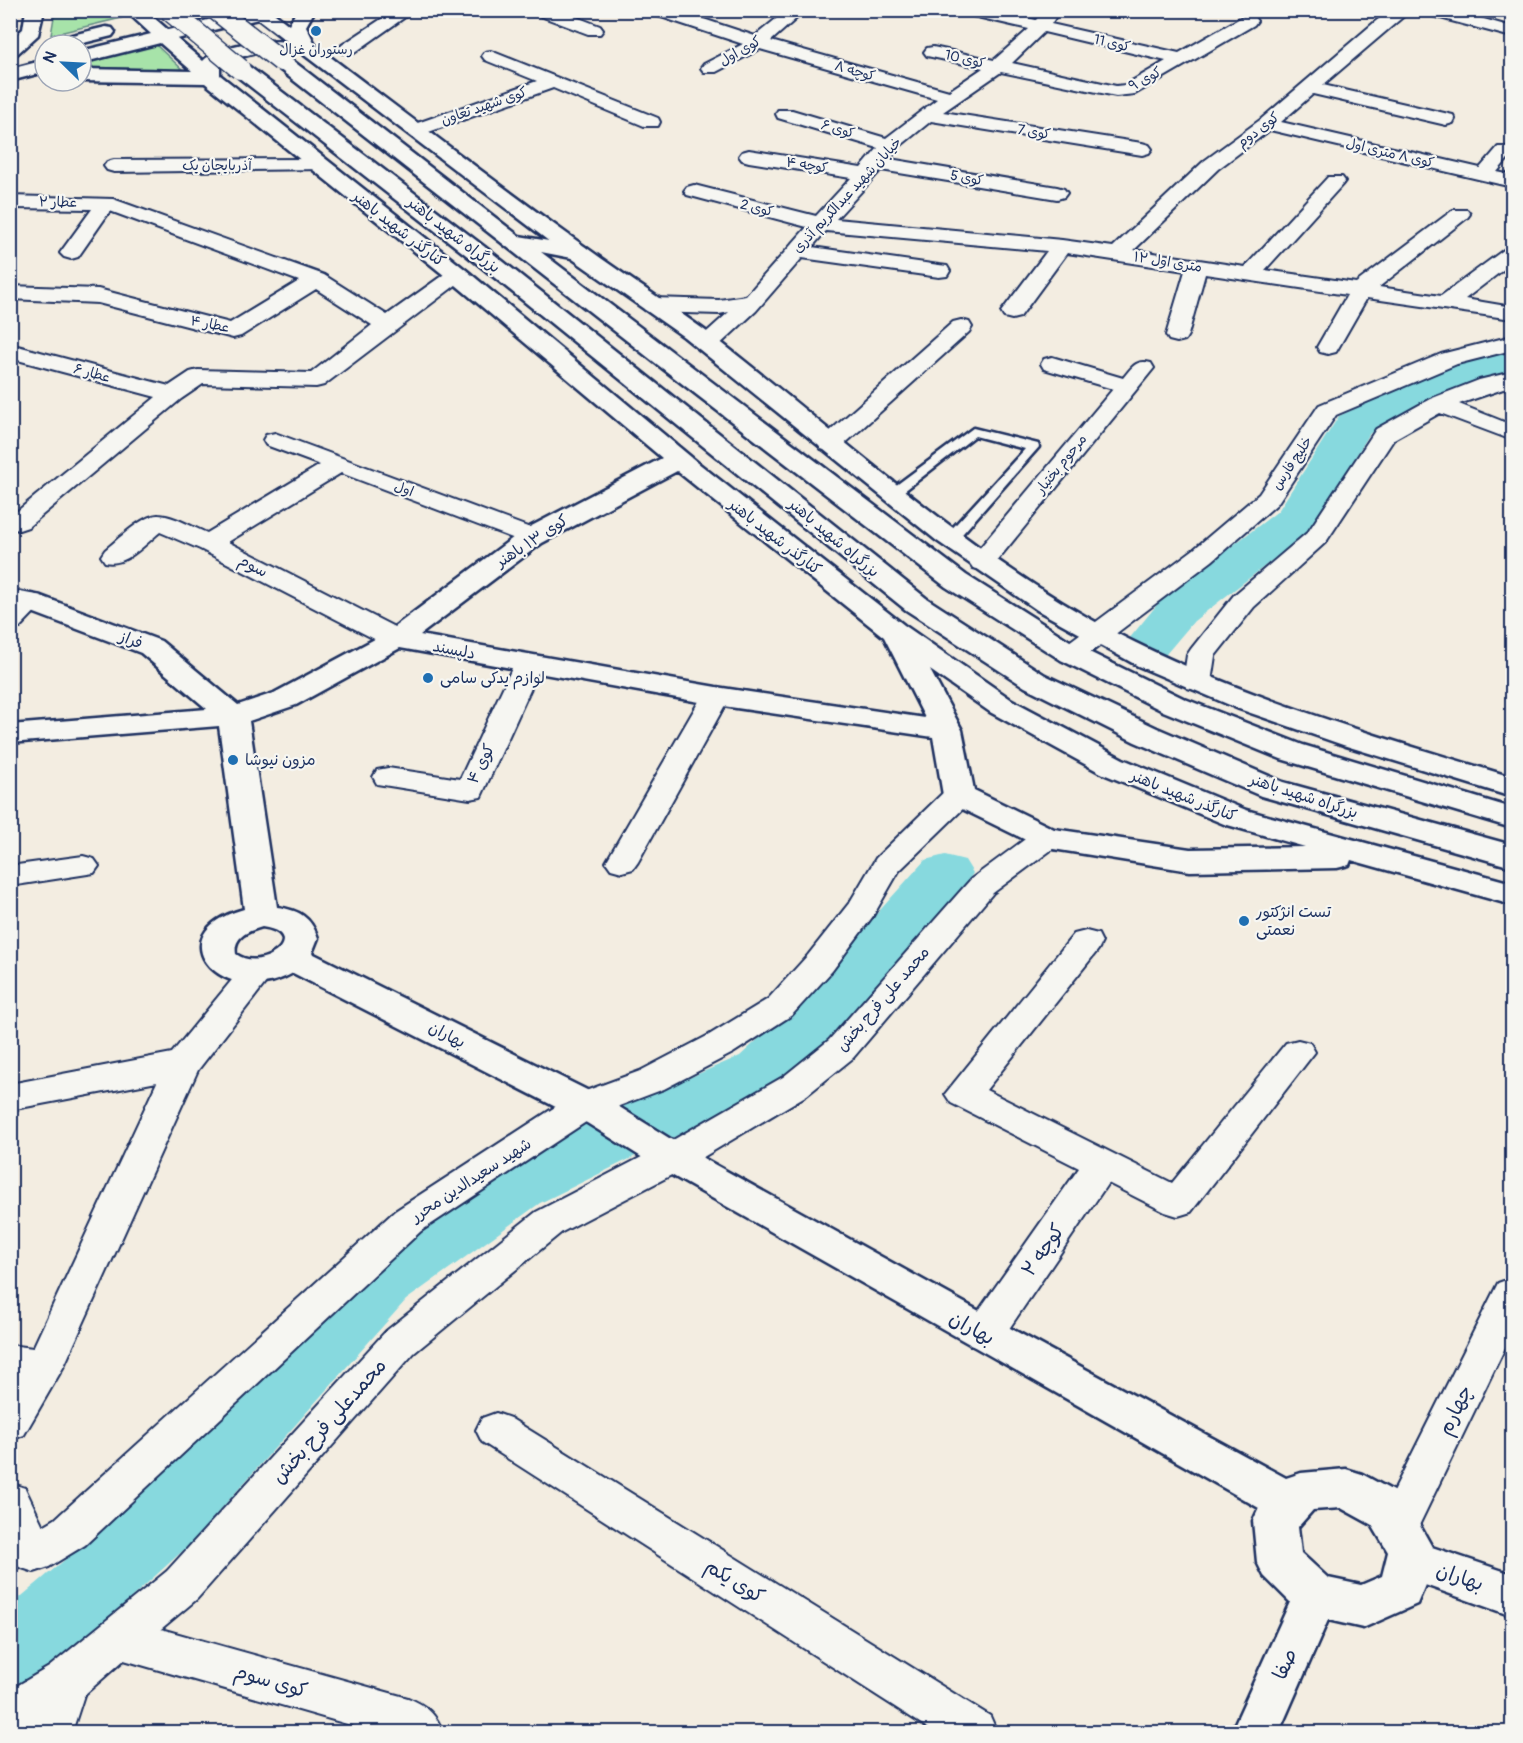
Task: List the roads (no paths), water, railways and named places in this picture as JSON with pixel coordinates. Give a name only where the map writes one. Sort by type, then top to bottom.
[{"type":"main road","points":[[10,50],[32,32],[35,10]]},
{"type":"main road","points":[[93,35],[192,10]]},
{"type":"main road","name":"بزرگراه شهید باهنر","points":[[216,10],[516,241],[676,368],[956,581],[1071,654],[1174,705],[1292,752],[1512,818]]},
{"type":"main road","points":[[306,10],[297,26],[309,51]]},
{"type":"main road","points":[[93,51],[154,20],[262,11],[309,51],[577,252],[707,344],[830,444],[982,562],[1099,635],[1197,682],[1309,725],[1512,787]]},
{"type":"main road","name":"بزرگراه شهید باهنر","points":[[154,20],[240,69],[456,236],[916,604],[1035,681],[1146,735],[1272,789],[1512,856]]},
{"type":"main road","name":"کنارگذر شهید باهنر","points":[[154,20],[210,76],[458,275],[683,463],[884,623],[1002,706],[1112,766],[1235,817],[1512,894]]},
{"type":"main road","points":[[93,75],[210,76],[211,62],[237,50],[276,45],[309,51]]},
{"type":"main road","points":[[10,56],[33,53]]},
{"type":"main road","points":[[10,77],[33,70]]},
{"type":"main road","points":[[10,77],[33,76]]},
{"type":"main road","points":[[516,241],[577,252]]},
{"type":"main road","points":[[683,463],[780,493]]},
{"type":"main road","name":"کوی ۱۳ باهنر","points":[[396,639],[532,537],[683,463]]},
{"type":"main road","points":[[832,539],[946,730],[959,795],[1047,838],[1190,860],[1371,856]]},
{"type":"main road","name":"فراز","points":[[17,607],[151,647],[233,716]]},
{"type":"main road","points":[[10,734],[233,716],[285,699],[396,639]]},
{"type":"main road","name":"دلپسند","points":[[396,639],[716,696],[946,730]]},
{"type":"main road","points":[[233,716],[262,916]]},
{"type":"main road","points":[[262,916],[286,919],[301,931],[303,940],[300,949],[293,957],[271,970],[243,972],[230,968],[222,961],[218,952],[219,942],[225,932],[241,921],[262,916]]},
{"type":"main road","name":"بهاران","points":[[293,957],[592,1109],[664,1153],[984,1334],[1291,1503]]},
{"type":"main road","points":[[1346,1488],[1388,1511],[1403,1543],[1401,1589],[1363,1607],[1315,1596],[1280,1562],[1275,1521],[1301,1492],[1346,1488]]},
{"type":"main road","name":"بهاران","points":[[1403,1543],[1512,1595]]},
{"type":"main road","name":"صفا","points":[[1255,1732],[1315,1596]]},
{"type":"street","points":[[348,49],[407,10]]},
{"type":"street","points":[[541,10],[594,30]]},
{"type":"street","name":"کوچه ۸","points":[[658,10],[758,43],[953,98]]},
{"type":"street","name":"کوی اول","points":[[710,68],[758,43],[798,10]]},
{"type":"street","name":"کوی 11","points":[[970,10],[1047,19],[1182,59]]},
{"type":"street","name":"کوی دوم","points":[[1118,254],[1211,165],[1267,124],[1403,10]]},
{"type":"street","points":[[1431,10],[1512,32]]},
{"type":"street","name":"خیابان شهید عبدالکریم آذری","points":[[707,344],[753,302],[795,251],[890,145],[926,115],[996,66],[1047,19]]},
{"type":"street","name":"کوی ۹","points":[[996,66],[1116,91],[1129,90],[1248,21]]},
{"type":"street","name":"کوی 10","points":[[933,52],[996,66]]},
{"type":"street","points":[[491,56],[651,122]]},
{"type":"street","name":"کوی شهید تعاون","points":[[416,130],[552,82]]},
{"type":"street","points":[[1311,88],[1446,119]]},
{"type":"street","name":"کوی ۶","points":[[785,114],[890,145]]},
{"type":"street","name":"کوی 7","points":[[926,115],[1142,149]]},
{"type":"street","name":"کوی ۸ متری اول","points":[[1267,124],[1512,181]]},
{"type":"street","points":[[1484,175],[1506,152]]},
{"type":"street","name":"کوچه ۴","points":[[749,156],[871,168]]},
{"type":"street","name":"آذربایجان یک","points":[[114,166],[319,165]]},
{"type":"street","name":"کوی 5","points":[[871,168],[1057,193]]},
{"type":"street","points":[[1250,274],[1335,180]]},
{"type":"street","name":"کوی 2","points":[[694,191],[821,224]]},
{"type":"street","name":"عطار ۲","points":[[10,202],[106,203],[316,280]]},
{"type":"street","points":[[71,253],[106,203]]},
{"type":"street","points":[[1328,347],[1361,290],[1460,214]]},
{"type":"street","name":"۱۲ متری اول","points":[[821,224],[1062,246],[1512,313]]},
{"type":"street","points":[[1012,312],[1062,246]]},
{"type":"street","points":[[795,251],[939,271]]},
{"type":"street","points":[[1446,303],[1512,253]]},
{"type":"street","points":[[1177,335],[1197,266]]},
{"type":"street","points":[[10,519],[19,522],[173,394],[198,377],[316,380],[387,325],[458,275]]},
{"type":"street","points":[[316,280],[387,325]]},
{"type":"street","name":"عطار ۴","points":[[10,292],[98,297],[232,331],[316,280]]},
{"type":"street","points":[[653,305],[719,307],[753,302]]},
{"type":"street","points":[[830,444],[961,327]]},
{"type":"street","name":"خلیج فارس","points":[[1071,654],[1203,555],[1268,499],[1327,410],[1449,359],[1512,343]]},
{"type":"street","name":"عطار ۶","points":[[10,351],[173,394]]},
{"type":"street","points":[[1052,364],[1126,386]]},
{"type":"street","name":"مرحوم بختیار","points":[[982,562],[1143,368]]},
{"type":"street","points":[[1197,682],[1201,655],[1244,601],[1317,537],[1385,434],[1438,404],[1487,385],[1512,379]]},
{"type":"street","points":[[1438,404],[1512,433]]},
{"type":"street","name":"اول","points":[[275,440],[532,537]]},
{"type":"street","points":[[209,543],[339,464]]},
{"type":"street","name":"سوم","points":[[114,556],[158,522],[209,543],[396,639]]},
{"type":"street","name":"کوی ۴","points":[[388,777],[470,790],[528,664]]},
{"type":"street","points":[[622,862],[716,696]]},
{"type":"street","name":"شهید سعیدالدین محرر","points":[[10,1501],[22,1560],[70,1532],[408,1221],[592,1109],[721,1044],[780,1007],[820,963],[862,908],[887,865],[959,795]]},
{"type":"street","name":"محمد علی فرح بخش","points":[[664,1153],[795,1086],[841,1048],[982,886],[1047,838]]},
{"type":"street","points":[[10,876],[83,866]]},
{"type":"street","points":[[1086,942],[963,1094],[1178,1202],[1298,1052]]},
{"type":"street","points":[[10,1423],[27,1364],[183,1064],[257,972]]},
{"type":"street","points":[[10,1097],[183,1064]]},
{"type":"street","name":"محمدعلی فرح بخش","points":[[10,1715],[64,1682],[182,1585],[400,1342],[549,1222],[664,1153]]},
{"type":"street","name":"کوچه ۲","points":[[984,1334],[1101,1165]]},
{"type":"street","name":"چهارم","points":[[1403,1543],[1512,1294]]},
{"type":"street","name":"کوی یکم","points":[[496,1430],[974,1732]]},
{"type":"street","name":"کوی سوم","points":[[118,1638],[410,1728]]},
{"type":"street","points":[[49,1732],[64,1682]]},
{"type":"lane","points":[[894,492],[973,432],[1033,447],[951,538]]},
{"type":"waterway","points":[[1144,650],[1177,611],[1295,520],[1354,425],[1472,370],[1512,364]]},
{"type":"waterway","points":[[10,1650],[25,1643],[163,1522],[382,1281],[517,1185],[650,1121],[762,1072],[814,1022],[945,873]]},
{"type":"place","name":"رستوران غزال","points":[[316,31]]},
{"type":"place","name":"لوازم یدکی سامی","points":[[428,678]]},
{"type":"place","name":"مزون نیوشا","points":[[233,760]]},
{"type":"place","name":"تست انژکتور نعمتی","points":[[1244,921]]}]
